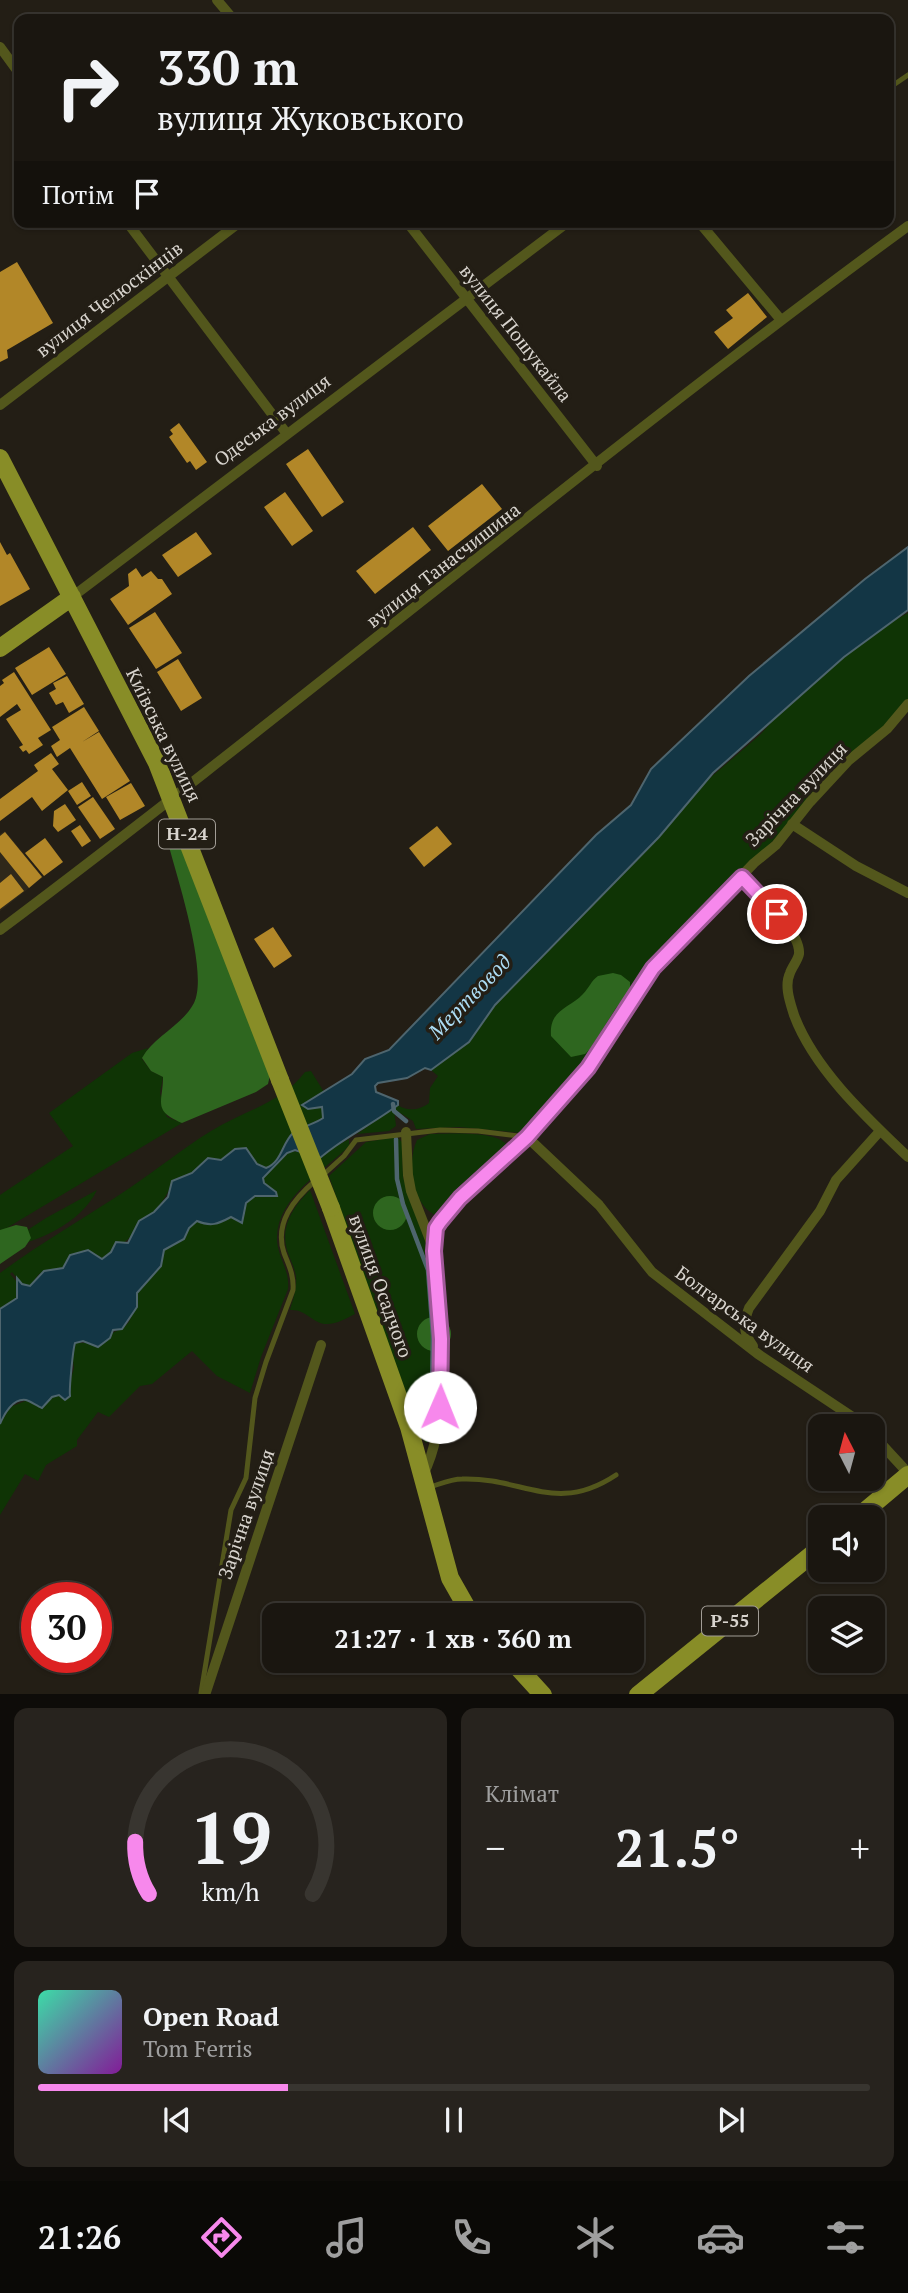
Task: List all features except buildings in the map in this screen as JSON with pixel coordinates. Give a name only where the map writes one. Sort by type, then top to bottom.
[{"type":"main road","name":"Київська вулиця","points":[[0,458],[173,800],[331,1208]]},
{"type":"main road","name":"Одеська вулиця","points":[[0,649],[72,597]]},
{"type":"main road","name":"вулиця Осадчого","points":[[331,1208],[409,1427],[450,1578],[464,1603]]},
{"type":"main road","points":[[874,1505],[906,1480]]},
{"type":"main road","name":"Р-55","points":[[639,1694],[808,1558]]},
{"type":"main road","points":[[523,1673],[542,1694]]},
{"type":"street","points":[[217,0],[229,14]]},
{"type":"street","points":[[0,47],[14,66]]},
{"type":"street","name":"вулиця Танасчишина","points":[[0,930],[173,800],[781,320],[908,226]]},
{"type":"street","points":[[131,228],[287,434]]},
{"type":"street","name":"вулиця Челюскінців","points":[[0,405],[232,228]]},
{"type":"street","name":"вулиця Пошукайла","points":[[412,228],[597,466]]},
{"type":"street","name":"Одеська вулиця","points":[[72,597],[560,228]]},
{"type":"street","points":[[704,228],[781,320]]},
{"type":"street","name":"Зарічна вулиця","points":[[425,1481],[439,1429],[441,1339],[434,1251],[436,1228],[448,1211],[527,1137],[588,1068],[653,968],[776,845],[849,761],[887,730],[908,704]]},
{"type":"street","points":[[792,824],[856,866],[908,893]]},
{"type":"street","points":[[742,877],[777,914],[796,940],[799,954],[788,976],[787,991],[795,1017],[809,1044],[855,1106],[908,1157]]},
{"type":"street","points":[[758,1354],[745,1330],[749,1308],[820,1211],[836,1180],[880,1131]]},
{"type":"street","points":[[406,1132],[411,1191],[434,1251]]},
{"type":"street","name":"Болгарська вулиця","points":[[527,1137],[598,1205],[652,1272],[758,1354],[848,1414]]},
{"type":"street","name":"Зарічна вулиця","points":[[203,1694],[321,1345]]},
{"type":"street","points":[[886,1453],[906,1480]]},
{"type":"lane","points":[[203,1694],[231,1510],[246,1478],[256,1398],[266,1362],[293,1290],[294,1278],[280,1237],[284,1219],[305,1189],[344,1156],[356,1140],[440,1129],[527,1137]]},
{"type":"lane","points":[[425,1481],[463,1479],[496,1482],[538,1492],[573,1494],[590,1490],[616,1475]]},
{"type":"shaded area","points":[[5,831],[43,877],[0,911],[0,834]]},
{"type":"green space","points":[[908,613],[908,702],[652,965],[587,1062],[523,1133],[459,1127],[416,1129],[413,1121],[394,1109],[396,1126],[389,1131],[357,1134],[398,1105],[405,1109],[414,1109],[429,1103],[430,1088],[438,1076],[431,1070],[469,1042],[495,1005],[659,837],[704,783],[760,735],[794,697],[882,627]]},
{"type":"green space","points":[[169,829],[177,832],[271,1071],[268,1084],[256,1092],[182,1123],[163,1110],[163,1077],[151,1071],[142,1058],[154,1043],[189,1011],[198,989],[194,947],[167,839]]},
{"type":"green space","points":[[613,973],[630,982],[630,991],[590,1049],[585,1054],[571,1057],[551,1036],[553,1020],[561,1010],[578,999],[598,976]]},
{"type":"green space","points":[[148,1048],[142,1059],[151,1071],[163,1077],[160,1093],[167,1117],[182,1123],[0,1232],[0,1195],[73,1146],[49,1113],[132,1053]]},
{"type":"green space","points":[[311,1071],[324,1092],[315,1098],[324,1112],[323,1118],[289,1138],[271,1165],[266,1168],[257,1164],[246,1148],[235,1149],[221,1160],[208,1158],[192,1173],[172,1181],[162,1202],[143,1225],[101,1259],[88,1250],[78,1253],[63,1268],[39,1274],[30,1286],[22,1284],[12,1272],[10,1274],[16,1281],[17,1298],[0,1309],[0,1273],[201,1138],[274,1099],[296,1083],[305,1072]]},
{"type":"green space","points":[[430,1134],[483,1135],[501,1140],[507,1145],[506,1150],[435,1215],[427,1209],[416,1192],[412,1170],[417,1140]]},
{"type":"green space","points":[[397,1137],[402,1142],[403,1177],[426,1244],[432,1277],[436,1334],[433,1438],[426,1443],[419,1434],[329,1176],[366,1142]]},
{"type":"green space","points":[[349,1139],[349,1146],[294,1197],[279,1222],[277,1244],[287,1275],[288,1289],[250,1393],[217,1376],[192,1351],[152,1384],[140,1386],[109,1417],[98,1412],[77,1440],[77,1446],[46,1465],[38,1481],[25,1474],[0,1515],[0,1424],[10,1407],[28,1400],[42,1408],[52,1397],[59,1395],[65,1400],[74,1368],[72,1352],[75,1343],[91,1343],[123,1328],[129,1322],[138,1301],[137,1293],[161,1266],[164,1250],[184,1239],[189,1228],[197,1221],[208,1225],[242,1209],[255,1196],[277,1196],[276,1192],[263,1183],[263,1178],[290,1151],[301,1152],[310,1167],[322,1154]]},
{"type":"green space","points":[[97,1190],[80,1213],[56,1230],[27,1242],[0,1248],[46,1218]]},
{"type":"green space","points":[[310,1190],[355,1314],[331,1324],[317,1322],[301,1312],[290,1310],[296,1277],[287,1250],[285,1233],[294,1210]]},
{"type":"green space","points":[[390,1196],[402,1201],[407,1213],[402,1225],[390,1230],[378,1225],[373,1213],[378,1201]]},
{"type":"green space","points":[[16,1225],[27,1227],[31,1238],[25,1247],[0,1264],[0,1230]]},
{"type":"green space","points":[[434,1317],[446,1322],[451,1334],[446,1346],[434,1351],[422,1346],[417,1334],[422,1322]]},
{"type":"green space","points":[[430,1381],[442,1386],[447,1398],[442,1410],[430,1415],[418,1410],[413,1398],[418,1386]]},
{"type":"water","name":"Мертвовод","points":[[908,547],[908,610],[844,657],[713,773],[659,837],[495,1005],[469,1042],[431,1070],[425,1068],[407,1078],[378,1083],[375,1086],[376,1092],[398,1101],[398,1105],[330,1150],[310,1167],[301,1152],[295,1150],[287,1153],[263,1178],[264,1183],[276,1192],[277,1196],[255,1196],[246,1203],[242,1223],[231,1217],[214,1224],[197,1221],[189,1228],[184,1239],[164,1250],[161,1266],[137,1293],[137,1307],[122,1329],[113,1330],[110,1338],[98,1347],[83,1341],[75,1343],[70,1396],[65,1400],[59,1395],[52,1397],[42,1408],[26,1400],[17,1401],[0,1424],[0,1309],[17,1298],[17,1278],[22,1284],[30,1286],[44,1271],[63,1268],[70,1255],[88,1250],[102,1259],[111,1252],[116,1242],[128,1243],[139,1221],[154,1212],[168,1197],[172,1181],[192,1173],[208,1158],[221,1160],[235,1149],[246,1148],[257,1164],[266,1168],[271,1165],[293,1133],[323,1118],[322,1107],[308,1109],[302,1105],[352,1074],[365,1059],[389,1050],[596,835],[631,805],[651,769],[749,676],[865,579]]},
{"type":"waterway","points":[[393,1104],[394,1111],[406,1121]]},
{"type":"waterway","points":[[396,1139],[397,1179],[403,1204],[428,1270],[433,1336],[431,1438]]},
{"type":"route","points":[[440,1407],[441,1339],[434,1251],[436,1228],[440,1222],[460,1198],[527,1137],[588,1068],[653,968],[742,877],[777,914]]}]
